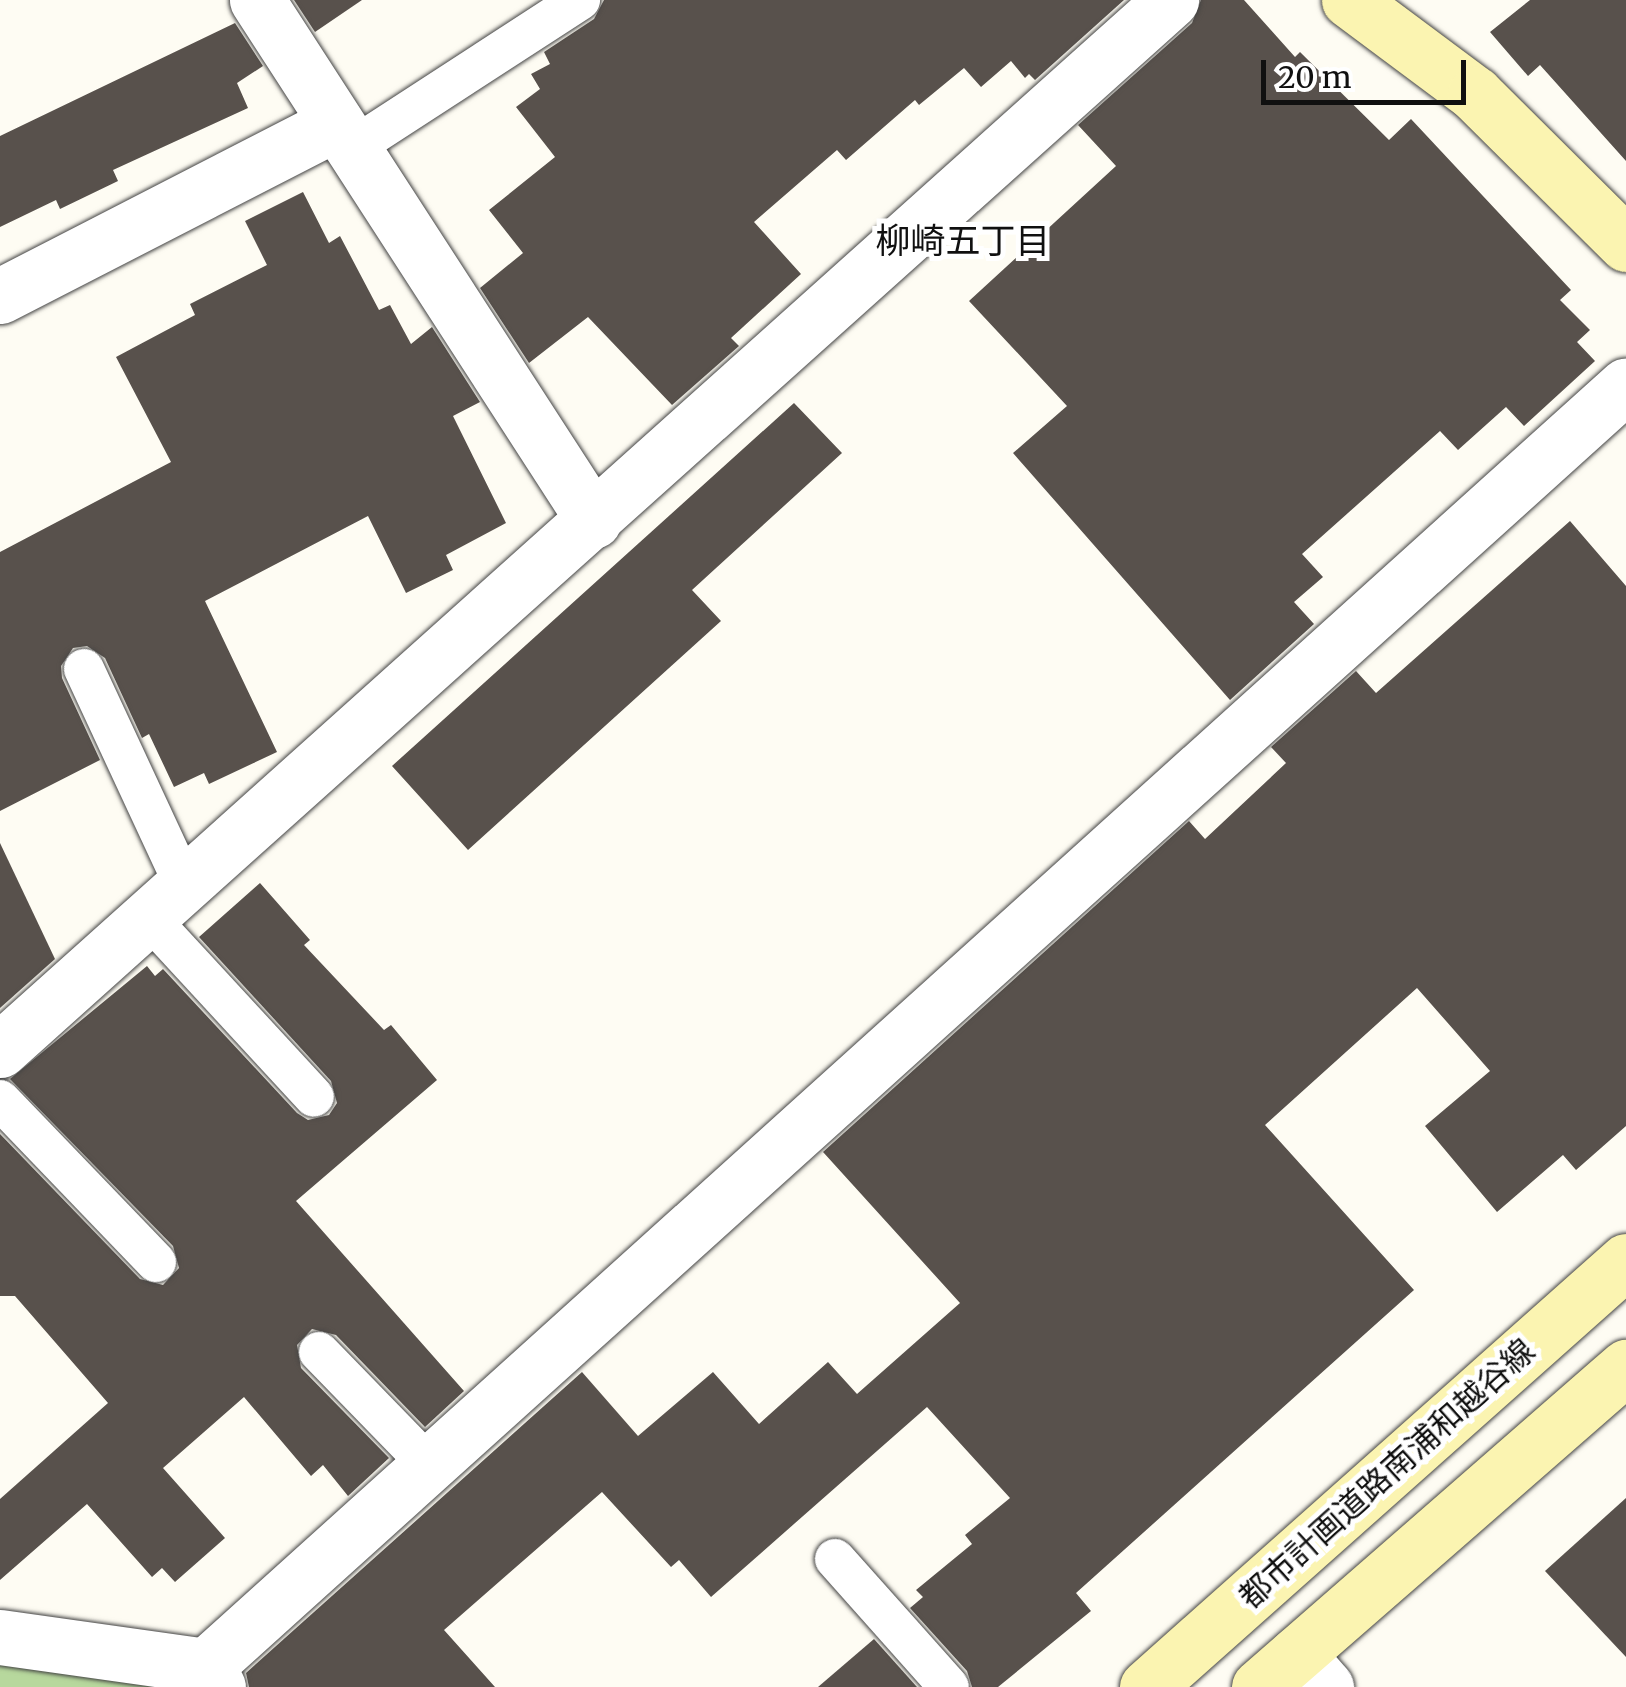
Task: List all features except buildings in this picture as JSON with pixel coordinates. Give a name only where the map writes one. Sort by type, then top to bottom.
[{"type":"street","points":[[257,0],[594,521]]},
{"type":"street","points":[[0,1050],[1171,0]]},
{"type":"street","points":[[1349,0],[1476,94],[1626,244]]},
{"type":"street","points":[[0,296],[344,135]]},
{"type":"street","points":[[0,1637],[212,1676],[429,1466],[1626,385]]},
{"type":"street","name":"都市計画道路南浦和越谷線","points":[[1147,1687],[1626,1261]]},
{"type":"street","points":[[1294,1676],[1626,1367]]},
{"type":"lane","points":[[344,135],[580,0]]},
{"type":"lane","points":[[84,669],[167,902],[314,1097]]},
{"type":"lane","points":[[0,1100],[156,1262]]},
{"type":"lane","points":[[319,1352],[429,1466]]},
{"type":"lane","points":[[835,1559],[949,1687]]},
{"type":"green space","points":[[0,1659],[92,1674],[155,1687],[0,1687]]},
{"type":"district","name":"柳崎五丁目","points":[[963,241]]}]
